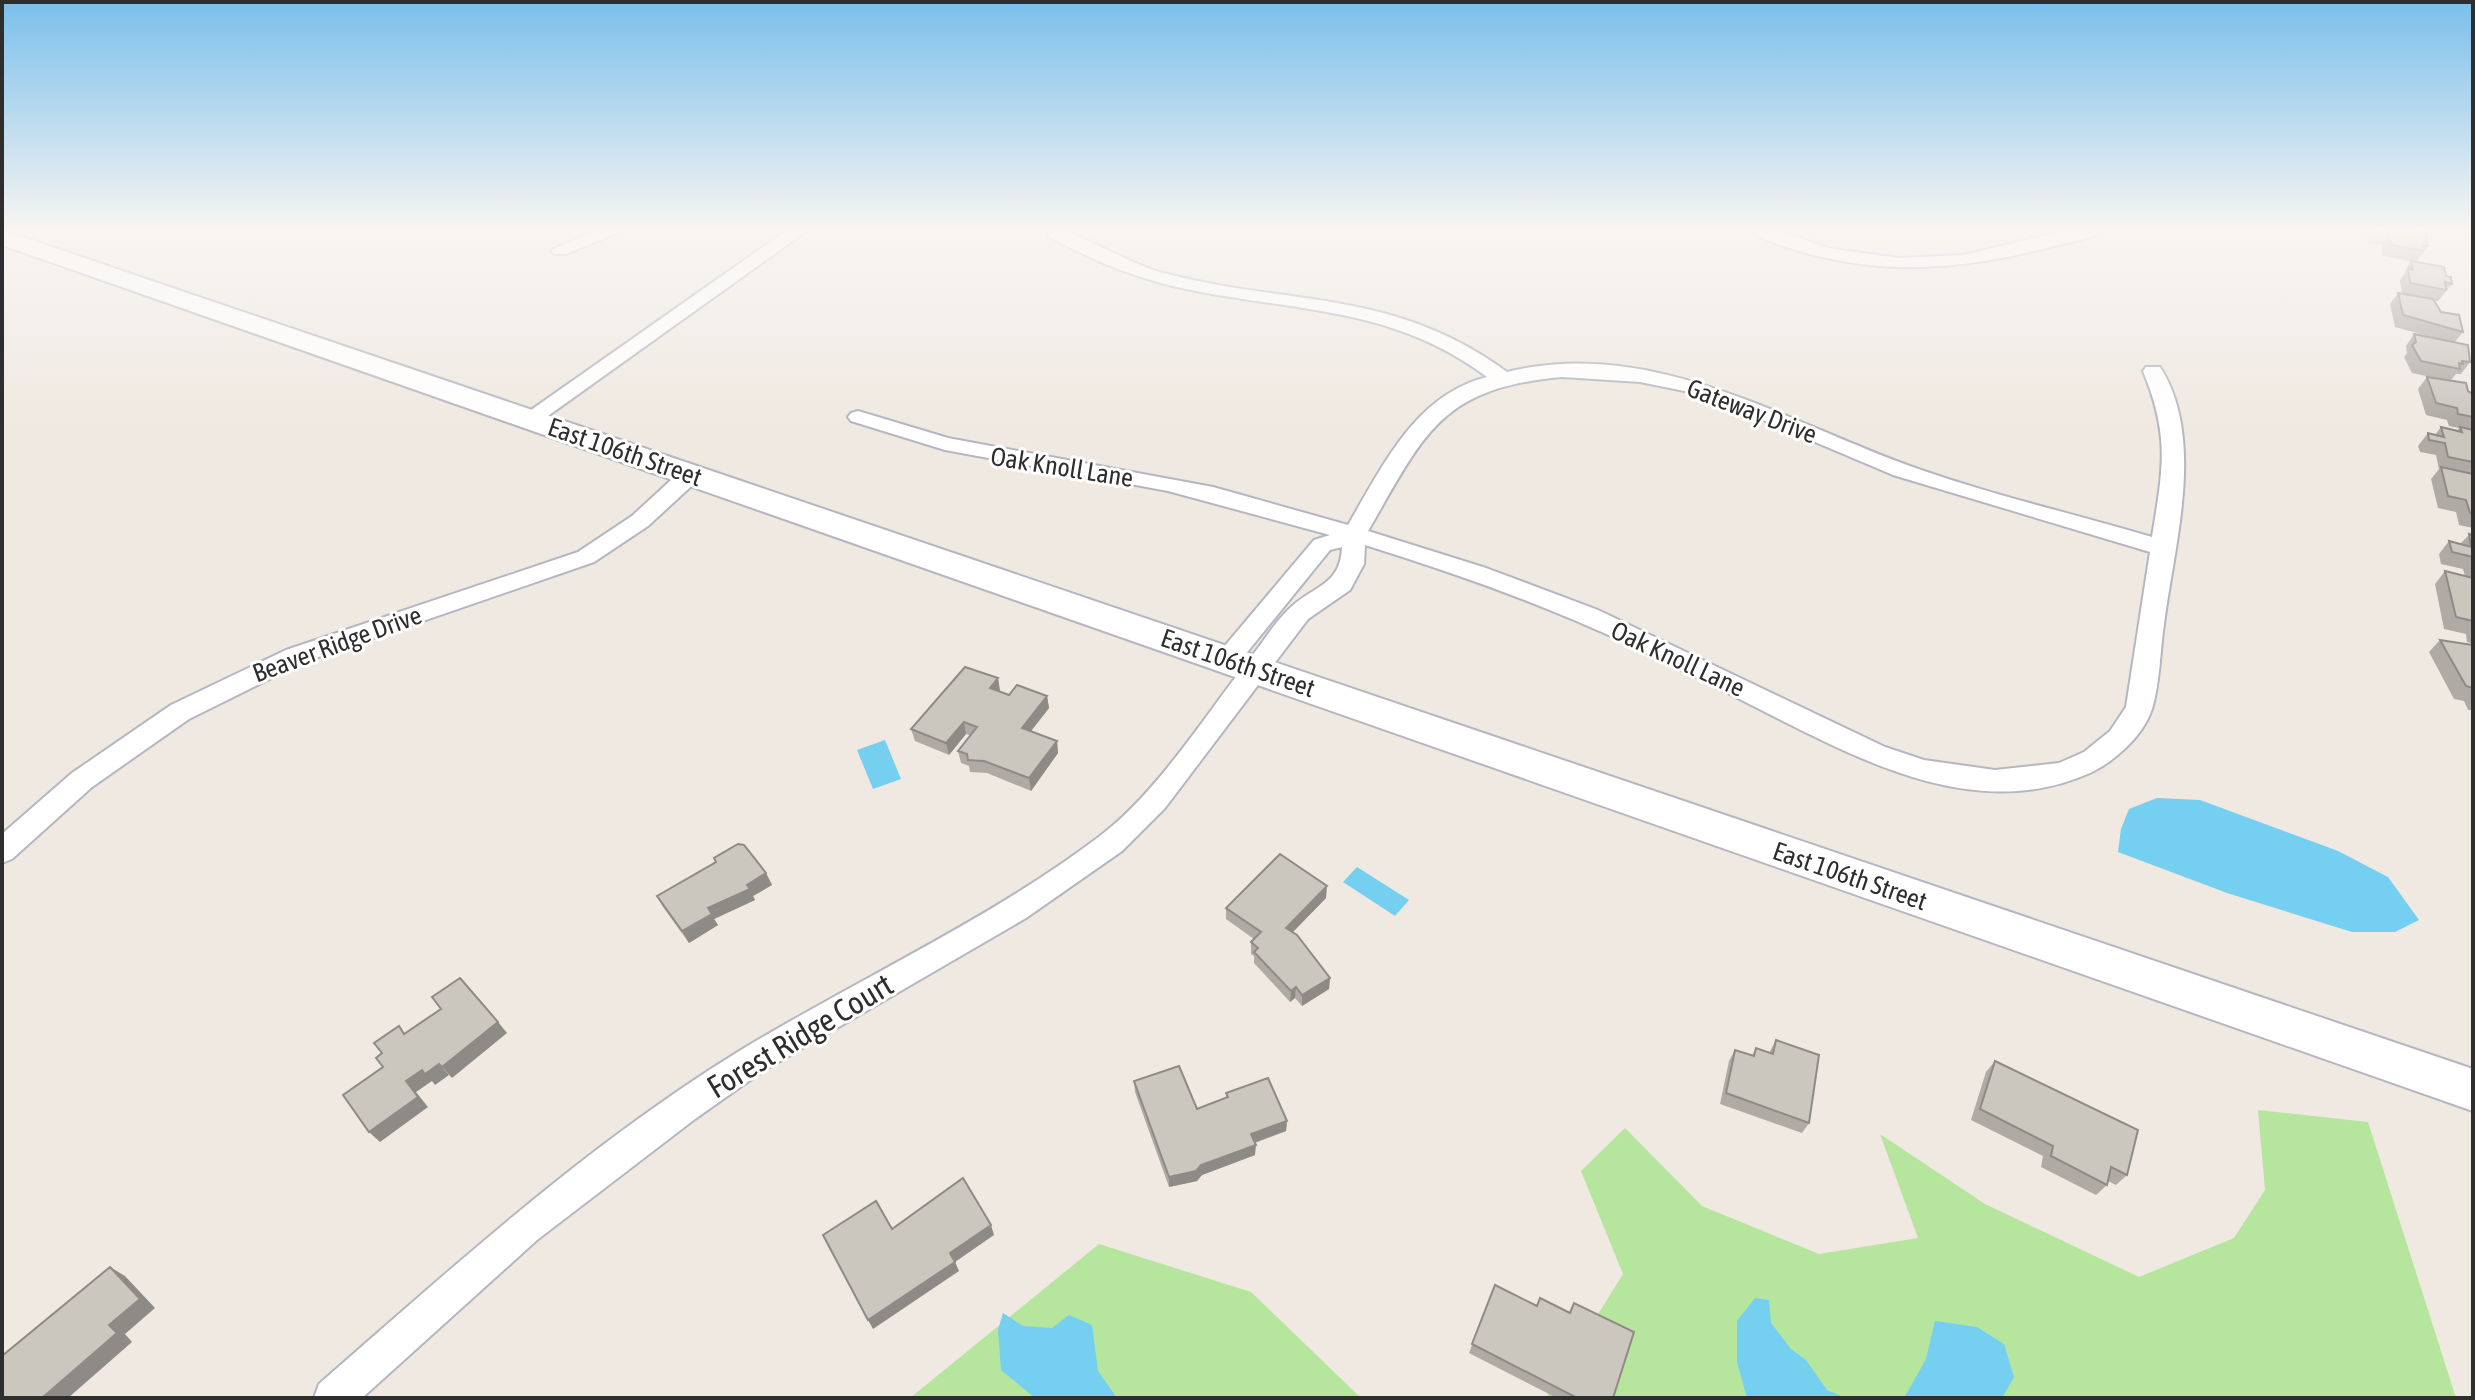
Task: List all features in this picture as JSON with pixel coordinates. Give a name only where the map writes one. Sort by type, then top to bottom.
[{"type":"main road","name":"East 106th Street","points":[[166,293],[2473,1090]]},
{"type":"street","points":[[531,419],[709,293]]},
{"type":"street","points":[[1254,293],[1354,310],[1411,326],[1464,352],[1504,380]]},
{"type":"street","name":"Oak Knoll Lane","points":[[858,417],[973,453],[1171,484],[1483,575],[1567,607],[1890,760],[1962,778],[2010,782],[2041,778],[2098,759],[2129,731],[2139,709],[2175,459],[2169,409],[2153,371]]},
{"type":"street","name":"Gateway Drive","points":[[1241,664],[1299,613],[1329,597],[1349,574],[1356,557],[1353,536],[1427,420],[1472,392],[1504,380],[1541,372],[1625,372],[1682,382],[1915,475],[2161,547]]},
{"type":"street","name":"Beaver Ridge Drive","points":[[2,851],[82,780],[180,712],[246,677],[330,643],[586,557],[640,521],[690,475]]},
{"type":"street","points":[[1241,664],[1322,545],[1353,536]]},
{"type":"street","name":"Forest Ridge Court","points":[[333,1398],[524,1228],[683,1108],[752,1061],[1015,909],[1112,843],[1155,800],[1241,664]]},
{"type":"green space","points":[[2258,1110],[2368,1122],[2456,1398],[1546,1398],[1623,1274],[1581,1171],[1625,1128],[1702,1206],[1819,1254],[1918,1238],[1880,1134],[1985,1204],[2139,1277],[2234,1238],[2265,1190]]},
{"type":"green space","points":[[1099,1244],[1251,1292],[1361,1398],[910,1398]]},
{"type":"water","points":[[885,740],[901,779],[873,789],[857,750]]},
{"type":"water","points":[[2157,798],[2200,800],[2338,851],[2388,877],[2419,920],[2395,932],[2352,932],[2227,893],[2118,852],[2121,829],[2129,809]]},
{"type":"water","points":[[1357,867],[1409,900],[1395,916],[1343,882]]},
{"type":"water","points":[[1755,1298],[1769,1300],[1771,1323],[1791,1349],[1806,1360],[1827,1390],[1846,1398],[1747,1398],[1737,1362],[1737,1321]]},
{"type":"water","points":[[1003,1313],[1023,1326],[1052,1328],[1069,1315],[1092,1325],[1098,1371],[1117,1398],[1035,1398],[1001,1370],[998,1330]]},
{"type":"water","points":[[1935,1321],[1977,1327],[2004,1344],[2014,1377],[2002,1398],[1904,1398],[1926,1359]]},
{"type":"building","points":[[2398,293],[2433,299],[2441,312],[2459,315],[2463,332],[2403,315]]},
{"type":"building","points":[[2414,334],[2468,345],[2470,362],[2459,363],[2460,369],[2421,361],[2412,345],[2416,342]]},
{"type":"building","points":[[2427,377],[2466,383],[2468,391],[2473,394],[2473,417],[2458,414],[2457,408],[2436,403]]},
{"type":"building","points":[[2441,427],[2462,432],[2460,427],[2473,430],[2473,462],[2448,457],[2445,443],[2429,440],[2428,433],[2444,437]]},
{"type":"building","points":[[2441,467],[2473,474],[2473,514],[2466,500],[2448,496]]},
{"type":"building","points":[[2469,534],[2473,536],[2473,557],[2452,552],[2449,541],[2471,547]]},
{"type":"building","points":[[2445,571],[2473,578],[2473,621],[2456,617]]},
{"type":"building","points":[[2440,640],[2473,645],[2473,688],[2466,686]]},
{"type":"building","points":[[965,667],[998,678],[990,688],[1009,695],[1017,685],[1047,696],[1022,728],[1057,741],[1029,778],[984,761],[968,760],[967,754],[958,751],[977,727],[964,722],[946,743],[911,729]]},
{"type":"building","points":[[738,844],[744,845],[766,873],[747,885],[750,889],[708,908],[712,914],[682,931],[657,896],[716,862],[714,858]]},
{"type":"building","points":[[1280,854],[1327,886],[1286,928],[1297,935],[1330,978],[1302,995],[1296,987],[1291,991],[1254,952],[1258,948],[1251,942],[1261,932],[1226,908]]},
{"type":"building","points":[[460,978],[498,1022],[442,1067],[439,1064],[425,1074],[422,1070],[406,1081],[418,1097],[369,1132],[343,1095],[383,1067],[376,1058],[382,1053],[374,1043],[399,1026],[404,1034],[441,1009],[432,997]]},
{"type":"building","points":[[1776,1040],[1819,1055],[1809,1123],[1726,1093],[1735,1050],[1754,1056],[1756,1048],[1773,1054]]},
{"type":"building","points":[[1995,1061],[2138,1130],[2127,1175],[2111,1167],[2107,1185],[2051,1156],[2053,1146],[1980,1109]]},
{"type":"building","points":[[1179,1066],[1197,1109],[1228,1097],[1226,1093],[1268,1078],[1287,1121],[1251,1134],[1256,1145],[1201,1165],[1196,1171],[1169,1177],[1134,1081]]},
{"type":"building","points":[[963,1178],[991,1225],[950,1253],[955,1262],[868,1320],[823,1235],[876,1201],[892,1229]]},
{"type":"building","points":[[110,1267],[140,1299],[109,1325],[117,1333],[42,1398],[2,1398],[2,1356]]},
{"type":"building","points":[[1495,1285],[1537,1306],[1540,1298],[1570,1313],[1574,1303],[1634,1332],[1613,1398],[1577,1398],[1472,1344]]}]
